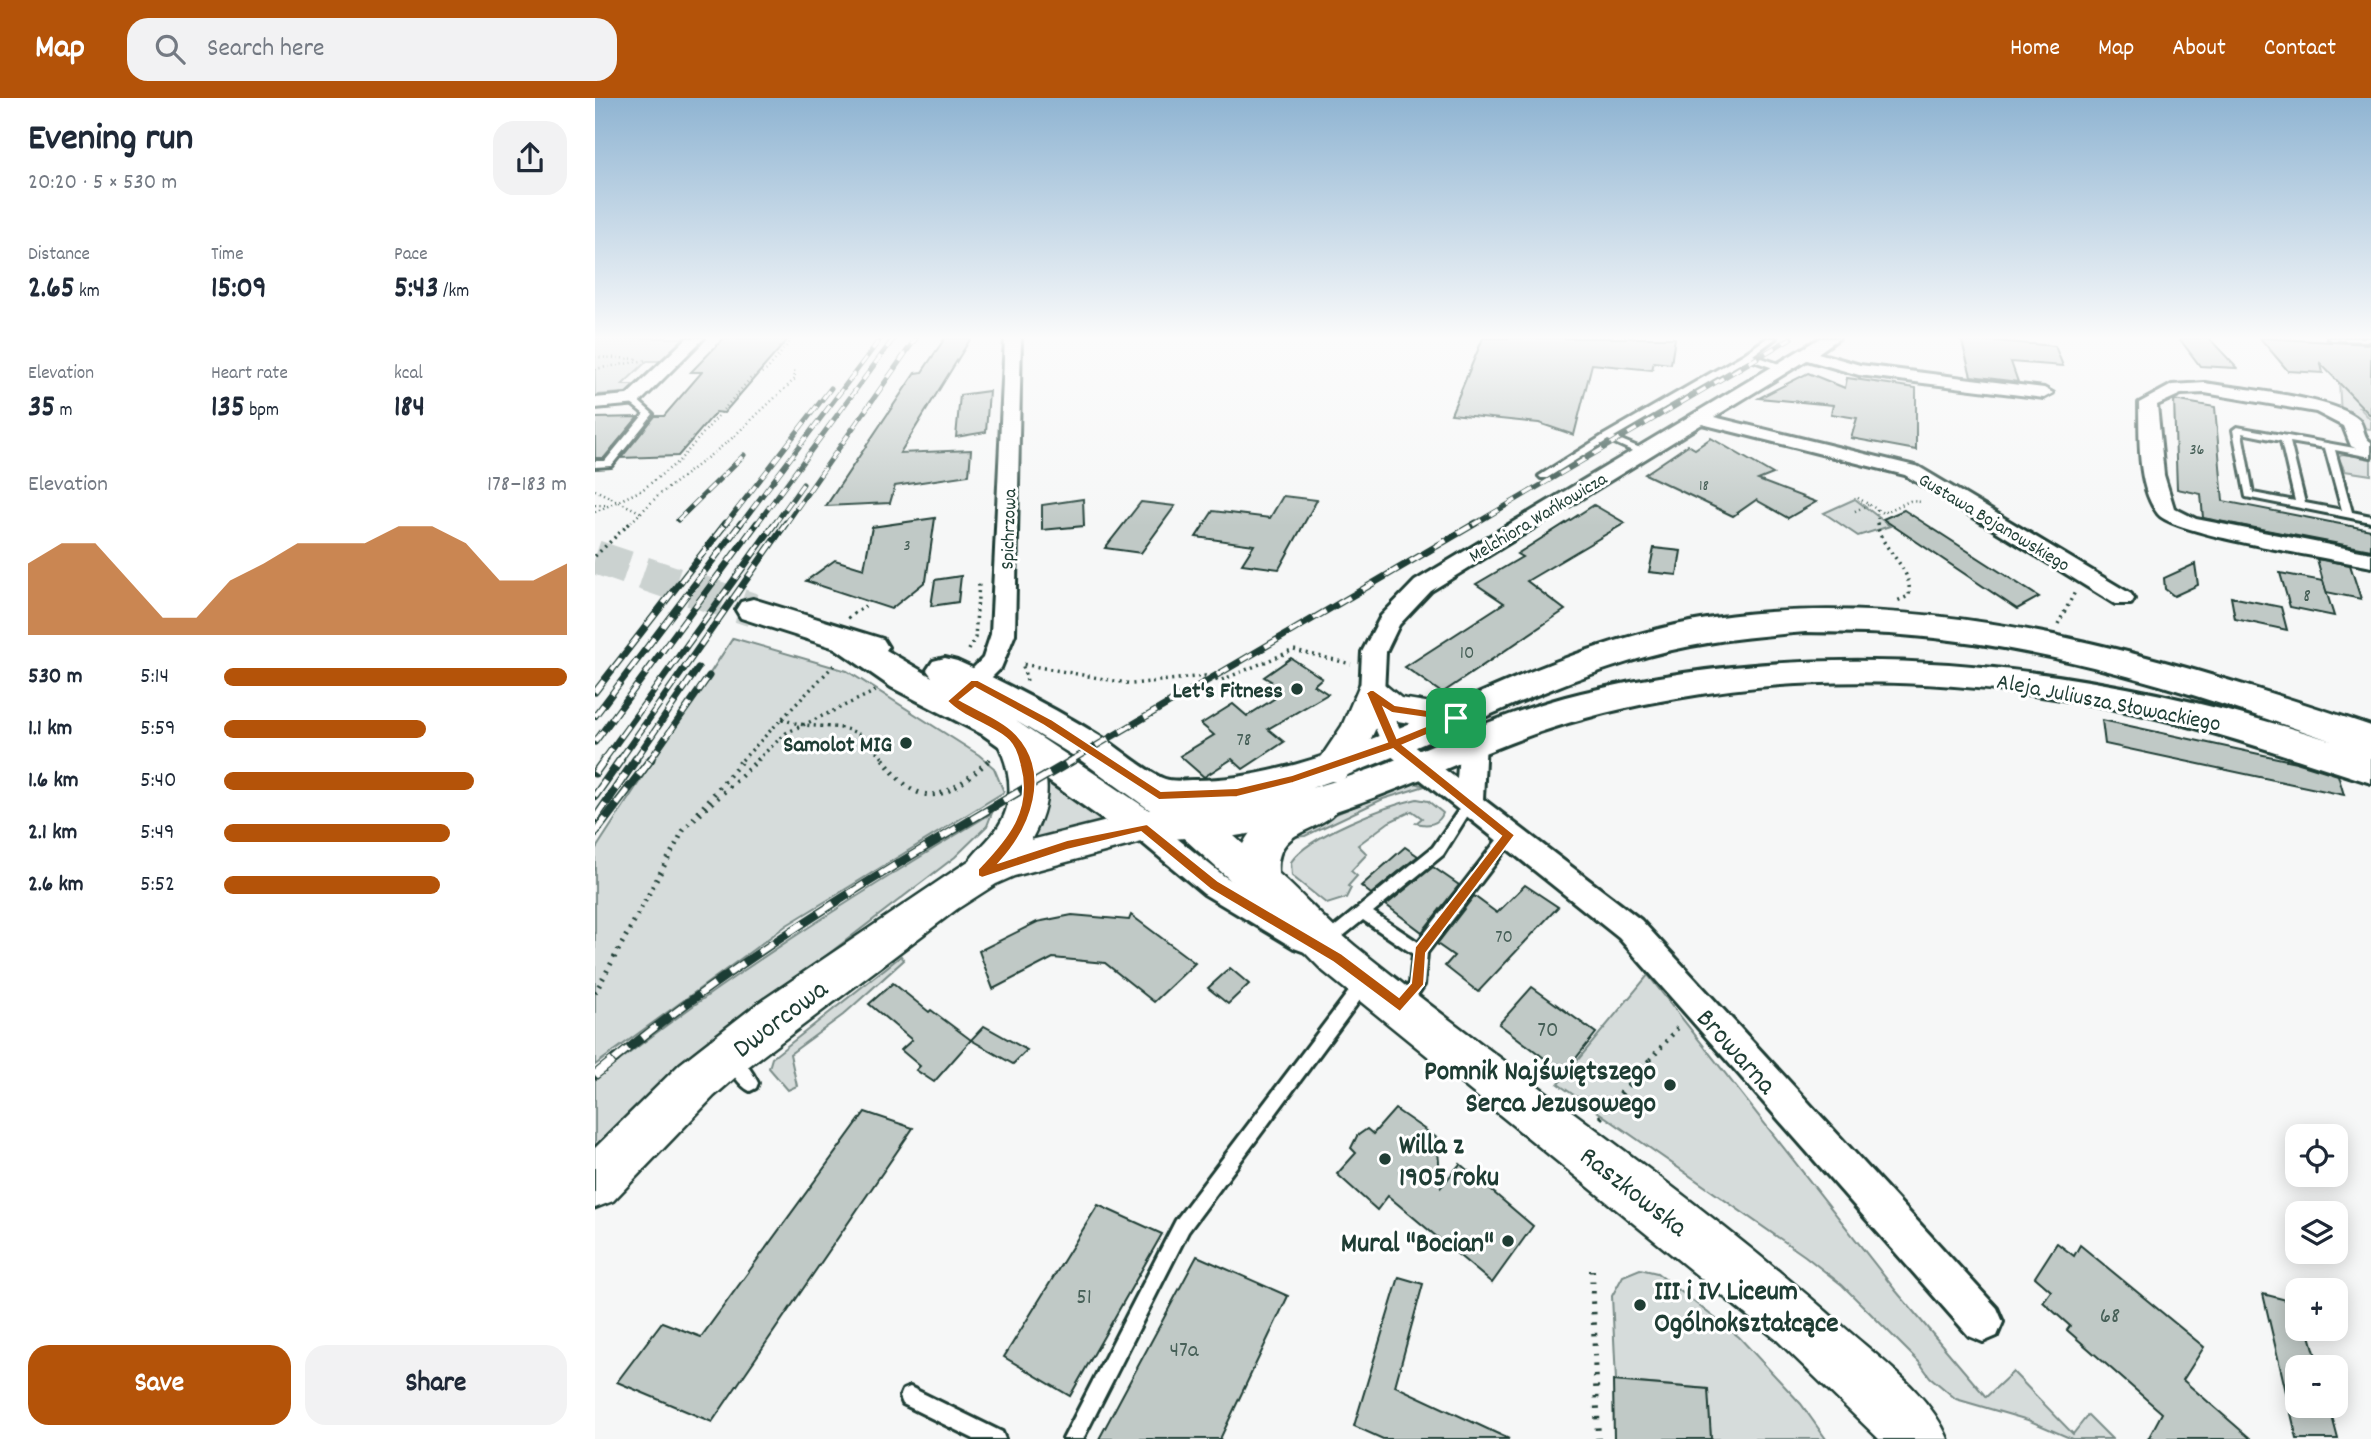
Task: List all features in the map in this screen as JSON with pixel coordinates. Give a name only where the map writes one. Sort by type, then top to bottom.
[{"type":"main road","name":"Raszkowska","points":[[753,610],[846,640],[927,662],[963,692],[1002,746],[1151,811]]},
{"type":"main road","name":"Aleja Juliusza Słowackiego","points":[[1151,811],[1191,821],[1219,822],[1336,781],[1465,729],[1578,666],[1676,637],[1751,626],[1849,622],[1967,632],[2083,653],[2243,696],[2371,740]]},
{"type":"main road","name":"Aleja Juliusza Słowackiego","points":[[1465,729],[1680,684],[1802,671],[1871,671],[1954,675],[2075,690],[2210,719],[2371,768]]},
{"type":"main road","name":"Raszkowska","points":[[963,692],[1047,722],[1151,811]]},
{"type":"main road","points":[[1258,880],[1257,854],[1270,833],[1336,781],[1362,724],[1372,693],[1392,709],[1465,729]]},
{"type":"main road","name":"Dworcowa","points":[[595,1183],[689,1088],[739,1069],[773,1018],[982,872],[1017,833],[1030,800],[1028,771],[1002,746]]},
{"type":"main road","name":"Aleja Juliusza Słowackiego","points":[[1151,811],[1237,793],[1336,781]]},
{"type":"main road","name":"Aleja Juliusza Słowackiego","points":[[1191,821],[1209,805],[1237,793]]},
{"type":"main road","name":"Dworcowa","points":[[982,872],[1067,845],[1151,811]]},
{"type":"main road","name":"Raszkowska","points":[[1191,821],[1357,972],[1659,1209],[1796,1321],[1875,1393],[1919,1439]]},
{"type":"street","points":[[595,403],[632,401]]},
{"type":"street","name":"Spichrzowa","points":[[963,692],[993,663],[1003,634],[1011,401]]},
{"type":"street","name":"Melchiora Wańkowicza","points":[[1405,754],[1372,693],[1372,666],[1379,638],[1406,601],[1444,573],[1727,401]]},
{"type":"street","points":[[2152,401],[2148,403],[2150,449],[2160,501],[2167,512],[2190,524],[2371,560]]},
{"type":"street","points":[[2275,401],[2321,408],[2351,424],[2358,442],[2371,452]]},
{"type":"street","name":"Gustawa Bojanowskiego","points":[[1698,418],[1912,471],[2123,599]]},
{"type":"street","points":[[1465,729],[1469,804]]},
{"type":"street","name":"Browarna","points":[[1405,754],[1630,929],[1983,1322]]},
{"type":"street","name":"Raszkowska","points":[[1151,811],[1214,885],[1357,972]]},
{"type":"lane","points":[[595,464],[608,464],[649,414],[632,401]]},
{"type":"lane","points":[[1544,476],[1670,401]]},
{"type":"lane","points":[[2371,452],[2237,430],[2249,495],[2371,519]]},
{"type":"lane","points":[[1607,437],[1642,452]]},
{"type":"lane","points":[[2285,439],[2301,506]]},
{"type":"lane","points":[[2329,446],[2348,515]]},
{"type":"lane","points":[[1073,1439],[1182,1226],[1357,972],[1363,912],[1438,851],[1469,804]]},
{"type":"lane","points":[[1357,972],[1417,985],[1420,951],[1509,835]]},
{"type":"lane","points":[[1363,912],[1420,951]]},
{"type":"lane","points":[[910,1397],[995,1439]]},
{"type":"path","points":[[595,512],[642,490],[679,461],[733,401]]},
{"type":"path","points":[[595,556],[773,401]]},
{"type":"path","points":[[595,490],[621,500],[642,513]]},
{"type":"path","points":[[1858,498],[1883,513],[1910,501],[1931,503]]},
{"type":"path","points":[[595,505],[611,505]]},
{"type":"path","points":[[1856,511],[1869,505]]},
{"type":"path","points":[[1877,509],[1879,532],[1909,574],[1912,585],[1909,596],[1890,605]]},
{"type":"path","points":[[2055,631],[2075,592],[2064,585]]},
{"type":"path","points":[[595,993],[683,831],[740,762],[782,719],[846,640],[865,606]]},
{"type":"path","points":[[1030,687],[1022,664],[1132,684],[1205,676],[1219,681],[1294,650],[1320,654],[1351,664]]},
{"type":"path","points":[[683,831],[786,733],[879,689]]},
{"type":"path","points":[[782,719],[798,727],[845,727],[862,735],[904,785],[916,793],[940,792],[955,786],[1002,746]]},
{"type":"path","points":[[1598,1119],[1697,1004]]},
{"type":"path","points":[[1592,1270],[1598,1439]]},
{"type":"shaded area","points":[[2340,401],[2363,401],[2371,407],[2359,407],[2371,420],[2371,429],[2359,428],[2341,415]]},
{"type":"shaded area","points":[[2342,454],[2371,458],[2371,475],[2345,471],[2338,457]]},
{"type":"shaded area","points":[[1855,499],[1890,526],[1858,536],[1824,513]]},
{"type":"shaded area","points":[[733,638],[847,671],[979,755],[994,768],[1004,792],[787,925],[595,1065],[595,850]]},
{"type":"shaded area","points":[[1048,781],[1105,822],[1017,850],[1045,782]]},
{"type":"shaded area","points":[[1412,782],[1425,786],[1383,799],[1305,836],[1291,837],[1293,832]]},
{"type":"shaded area","points":[[1417,799],[1428,801],[1443,813],[1439,820],[1432,824],[1416,823],[1422,818],[1412,811],[1389,822],[1358,845],[1367,854],[1351,871],[1357,876],[1348,886],[1351,888],[1346,898],[1327,904],[1292,876],[1291,862],[1314,842],[1368,815]]},
{"type":"shaded area","points":[[992,813],[987,826],[955,857],[690,1060],[595,1151],[595,1080],[739,973]]},
{"type":"shaded area","points":[[901,956],[904,960],[843,1015],[790,1054],[797,1086],[788,1090],[769,1068],[772,1058]]},
{"type":"shaded area","points":[[1648,975],[1896,1291],[1986,1397],[2013,1372],[2073,1434],[2088,1415],[2112,1439],[2072,1439],[2028,1420],[1956,1399],[1930,1377],[1919,1362],[1842,1285],[1805,1256],[1558,1084]]},
{"type":"shaded area","points":[[1640,1269],[1657,1273],[1739,1337],[1801,1404],[1826,1439],[1711,1439],[1707,1389],[1616,1381],[1612,1296],[1623,1276]]},
{"type":"building","points":[[677,401],[735,401],[724,413],[716,412],[678,456],[621,458],[655,416],[664,416]]},
{"type":"building","points":[[897,401],[932,401],[900,453],[971,450],[969,475],[895,486],[890,503],[826,506]]},
{"type":"building","points":[[959,401],[988,401],[986,432],[956,437]]},
{"type":"building","points":[[1457,401],[1583,401],[1574,435],[1539,423],[1451,414]]},
{"type":"building","points":[[1786,401],[1916,401],[1916,450],[1851,438],[1857,418],[1831,414],[1833,405]]},
{"type":"building","points":[[2174,401],[2215,407],[2223,501],[2371,530],[2371,550],[2203,518],[2201,494],[2177,489]]},
{"type":"building","points":[[2356,401],[2371,401],[2371,416]]},
{"type":"building","points":[[638,417],[604,458],[595,458],[595,418]]},
{"type":"building","points":[[1711,438],[1773,474],[1758,480],[1816,502],[1788,518],[1756,500],[1733,516],[1645,474],[1688,445],[1695,449]]},
{"type":"building","points":[[1283,496],[1317,500],[1279,569],[1242,564],[1254,545],[1196,537],[1213,511],[1270,518]]},
{"type":"building","points":[[1083,499],[1084,526],[1042,530],[1042,505]]},
{"type":"building","points":[[1141,502],[1175,506],[1141,553],[1105,548]]},
{"type":"building","points":[[1594,505],[1625,523],[1527,581],[1565,610],[1442,693],[1405,667],[1504,603],[1476,584],[1522,557],[1517,554]]},
{"type":"building","points":[[1904,510],[2039,597],[2017,609],[1883,519]]},
{"type":"building","points":[[935,518],[926,581],[891,609],[806,581],[835,560],[864,569],[872,527]]},
{"type":"building","points":[[1654,548],[1681,551],[1677,575],[1649,572]]},
{"type":"building","points":[[2317,559],[2350,565],[2361,599],[2326,592]]},
{"type":"building","points":[[2195,564],[2198,585],[2174,596],[2165,589],[2164,578]]},
{"type":"building","points":[[2280,573],[2323,581],[2334,616],[2290,607]]},
{"type":"building","points":[[961,576],[958,602],[931,606],[935,580]]},
{"type":"building","points":[[2231,597],[2281,607],[2287,630],[2235,619]]},
{"type":"building","points":[[1291,658],[1322,678],[1314,685],[1328,694],[1268,729],[1284,742],[1243,769],[1232,759],[1204,777],[1180,756],[1214,735],[1201,724],[1233,704],[1247,716],[1280,695],[1266,684],[1271,681],[1264,677]]},
{"type":"building","points":[[2102,720],[2296,762],[2338,775],[2344,795],[2105,744]]},
{"type":"building","points":[[1405,847],[1418,856],[1371,894],[1361,886]]},
{"type":"building","points":[[1433,867],[1459,885],[1422,932],[1386,905]]},
{"type":"building","points":[[1525,885],[1558,907],[1478,992],[1445,966],[1454,956],[1437,944],[1474,896],[1497,913]]},
{"type":"building","points":[[1072,915],[1129,920],[1131,915],[1195,963],[1154,1002],[1105,963],[1053,958],[993,989],[979,951],[1037,922]]},
{"type":"building","points":[[1230,968],[1249,984],[1228,1004],[1208,988]]},
{"type":"building","points":[[893,983],[929,1012],[931,1010],[971,1040],[934,1082],[916,1070],[920,1066],[901,1050],[912,1040],[869,1004]]},
{"type":"building","points":[[1532,987],[1596,1033],[1564,1073],[1499,1024]]},
{"type":"building","points":[[984,1026],[1027,1050],[1013,1064],[971,1040]]},
{"type":"building","points":[[1395,1109],[1437,1138],[1441,1187],[1460,1164],[1533,1226],[1492,1283],[1388,1196],[1377,1210],[1337,1174],[1356,1153],[1351,1148],[1357,1136],[1367,1129],[1373,1134]]},
{"type":"building","points":[[865,1112],[913,1128],[712,1422],[617,1382],[662,1322],[701,1337]]},
{"type":"building","points":[[1098,1205],[1162,1234],[1070,1396],[1004,1357]]},
{"type":"building","points":[[2057,1243],[2074,1256],[2080,1245],[2204,1347],[2183,1380],[2251,1439],[2148,1439],[2162,1413],[2067,1330],[2070,1326],[2043,1302],[2051,1291],[2035,1277]]},
{"type":"building","points":[[1197,1256],[1288,1296],[1220,1439],[1099,1439]]},
{"type":"building","points":[[1399,1277],[1423,1284],[1395,1386],[1509,1439],[1383,1439],[1354,1426]]},
{"type":"building","points":[[2263,1294],[2285,1300],[2285,1341],[2312,1341],[2316,1355],[2285,1355],[2285,1388]]},
{"type":"building","points":[[1613,1381],[1708,1389],[1711,1439],[1614,1439]]},
{"type":"building","points":[[2292,1418],[2332,1418],[2338,1439],[2297,1439]]},
{"type":"tunnel","points":[[595,557],[753,610]]},
{"type":"railway","points":[[725,525],[821,401]]},
{"type":"railway","points":[[740,525],[834,401]]},
{"type":"railway","points":[[756,525],[848,401]]},
{"type":"railway","points":[[785,525],[872,401]]},
{"type":"railway","points":[[1473,525],[1685,401]]},
{"type":"railway","points":[[678,520],[744,455]]},
{"type":"railway","points":[[774,525],[803,484]]},
{"type":"railway","points":[[595,692],[726,523]]},
{"type":"railway","points":[[595,716],[741,523]]},
{"type":"railway","points":[[595,742],[757,523]]},
{"type":"railway","points":[[604,760],[775,523]]},
{"type":"railway","points":[[620,760],[786,523]]},
{"type":"railway","points":[[1072,760],[1476,523]]},
{"type":"railway","points":[[635,760],[698,668]]},
{"type":"railway","points":[[650,760],[709,676]]},
{"type":"railway","points":[[595,773],[605,759]]},
{"type":"railway","points":[[595,796],[621,759]]},
{"type":"railway","points":[[595,819],[636,759]]},
{"type":"railway","points":[[595,833],[651,759]]},
{"type":"railway","points":[[614,1060],[724,977],[781,938],[897,864],[1075,759]]},
{"type":"railway","points":[[595,1075],[616,1058]]},
{"type":"place","name":"Let's Fitness","points":[[1297,689]]},
{"type":"place","name":"Samolot MIG","points":[[906,743]]},
{"type":"place","name":"Pomnik Najświętszego Serca Jezusowego","points":[[1670,1085]]},
{"type":"place","name":"Willa z 1905 roku","points":[[1385,1159]]},
{"type":"place","name":"Mural \"Bocian\"","points":[[1508,1241]]},
{"type":"place","name":"III i IV Liceum Ogólnokształcące","points":[[1640,1305]]},
{"type":"route","points":[[1456,718],[1392,709],[1372,693],[1394,744],[1509,835],[1420,951],[1417,985],[1400,1006],[1338,958],[1214,885],[1143,827],[1067,845],[982,872],[1011,842],[1024,821],[1031,784],[1023,755],[1012,736],[952,701],[975,682],[1047,722],[1159,795],[1237,793],[1293,779],[1332,768],[1394,744],[1456,718]]}]
